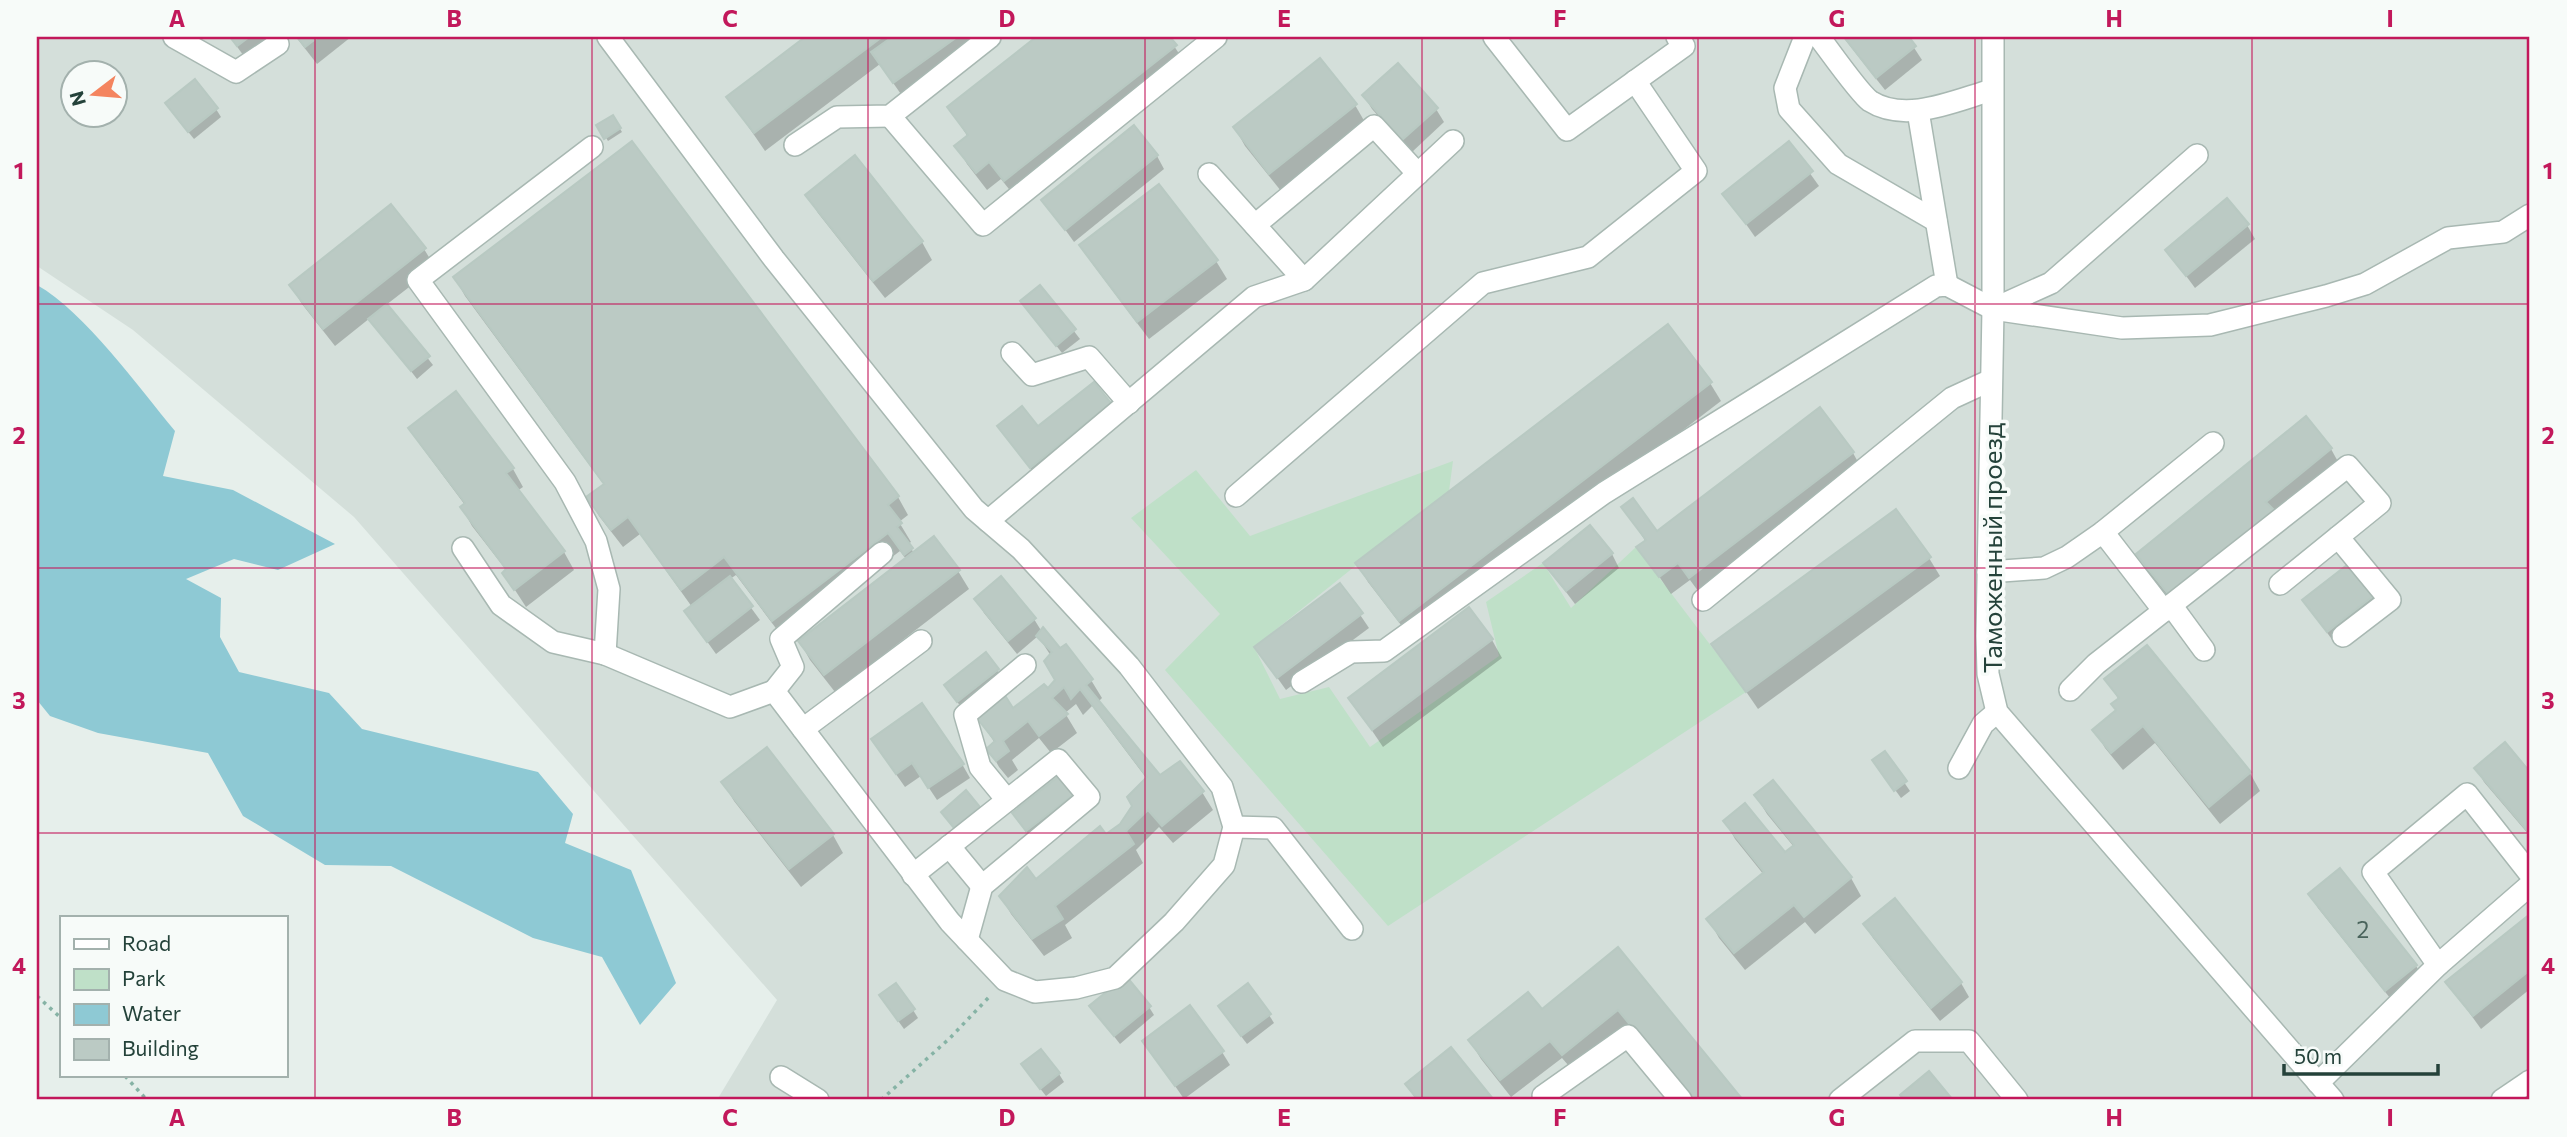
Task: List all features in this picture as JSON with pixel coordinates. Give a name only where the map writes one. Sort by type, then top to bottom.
[{"type":"street","points":[[174,37],[236,72],[278,44]]},
{"type":"street","points":[[608,37],[774,259],[974,509],[1021,549],[1129,666],[1222,786],[1234,827],[1224,865],[1174,922],[1115,978],[1076,988],[1035,992],[1005,980],[967,940],[913,875],[774,691]]},
{"type":"street","points":[[795,145],[837,117],[890,116],[990,37]]},
{"type":"street","points":[[890,116],[983,225],[1216,37]]},
{"type":"street","points":[[1494,37],[1567,130],[1684,46],[1677,37]]},
{"type":"street","points":[[1805,37],[1785,88],[1789,109],[1838,164],[1936,220]]},
{"type":"street","points":[[1819,37],[1869,100],[1889,108],[1918,111],[1992,90]]},
{"type":"street","name":"Таможенный проезд","points":[[1993,37],[1993,309],[1988,572],[1989,674],[1997,712],[2333,1100]]},
{"type":"street","points":[[1236,496],[1483,283],[1588,257],[1696,171],[1635,81]]},
{"type":"street","points":[[1918,111],[1947,285]]},
{"type":"street","points":[[1255,225],[1374,126],[1418,174]]},
{"type":"street","points":[[988,521],[1254,297],[1304,280],[1453,142]]},
{"type":"street","points":[[592,147],[418,280],[565,482],[596,541],[609,589],[605,654]]},
{"type":"street","points":[[1993,309],[2051,282],[2197,155]]},
{"type":"street","points":[[1209,174],[1304,280]]},
{"type":"street","points":[[1302,682],[1350,652],[1384,651],[1604,493],[1936,286],[1947,285],[1993,309],[2122,328],[2210,325],[2365,284],[2448,238],[2503,232],[2530,215]]},
{"type":"street","points":[[1012,353],[1032,375],[1088,357],[1129,403]]},
{"type":"street","points":[[1703,600],[1952,398],[1992,380]]},
{"type":"street","points":[[1988,572],[2044,569],[2067,557],[2104,532],[2213,443]]},
{"type":"street","points":[[2070,690],[2096,664],[2348,466],[2380,503],[2280,584]]},
{"type":"street","points":[[2104,532],[2204,650]]},
{"type":"street","points":[[2338,537],[2390,600],[2343,636]]},
{"type":"street","points":[[463,548],[501,605],[553,642],[605,654],[730,707],[774,691],[793,667],[781,639],[882,553]]},
{"type":"street","points":[[803,729],[921,641]]},
{"type":"street","points":[[1007,800],[979,767],[965,715],[1025,665]]},
{"type":"street","points":[[1959,768],[1983,724],[1997,712]]},
{"type":"street","points":[[913,875],[1058,760],[1089,797],[982,886],[967,940]]},
{"type":"street","points":[[2438,965],[2373,872],[2467,794],[2530,874]]},
{"type":"street","points":[[1234,827],[1273,828],[1352,929]]},
{"type":"street","points":[[949,846],[982,886]]},
{"type":"street","points":[[2318,1083],[2438,965],[2530,885]]},
{"type":"street","points":[[1546,1100],[1543,1096],[1628,1036],[1681,1100]]},
{"type":"street","points":[[1840,1100],[1915,1041],[1969,1041],[2017,1100]]},
{"type":"street","points":[[781,1077],[818,1100]]},
{"type":"street","points":[[2502,1100],[2530,1081]]},
{"type":"path","points":[[881,1100],[950,1038],[1005,980]]},
{"type":"path","points":[[37,996],[60,1016]]},
{"type":"path","points":[[127,1078],[147,1100]]},
{"type":"shaded area","points":[[37,37],[2530,37],[2530,1100],[717,1100],[777,1000],[354,517],[133,330],[37,266]]},
{"type":"green space","points":[[1453,461],[1449,491],[1254,647],[1280,699],[1329,687],[1370,747],[1499,656],[1486,602],[1543,563],[1571,608],[1636,547],[1746,692],[1388,926],[1165,670],[1220,614],[1131,518],[1196,470],[1250,536]]},
{"type":"water","points":[[37,285],[74,313],[92,332],[175,431],[163,476],[233,490],[335,544],[278,570],[234,559],[186,579],[221,598],[220,637],[239,672],[329,693],[362,729],[538,772],[573,814],[565,843],[631,870],[676,983],[640,1025],[602,957],[533,938],[391,866],[325,865],[243,816],[208,753],[98,733],[50,716],[37,700]]},
{"type":"building","points":[[230,37],[249,37],[237,46]]},
{"type":"building","points":[[297,37],[318,37],[305,47]]},
{"type":"building","points":[[805,37],[882,37],[754,133],[726,97]]},
{"type":"building","points":[[892,37],[957,37],[893,83],[871,52]]},
{"type":"building","points":[[1036,37],[1170,37],[1177,45],[1004,181],[989,162],[976,173],[954,146],[968,135],[947,107]]},
{"type":"building","points":[[1844,37],[1909,37],[1916,46],[1876,78]]},
{"type":"building","points":[[1320,58],[1357,104],[1269,174],[1233,127]]},
{"type":"building","points":[[1398,63],[1438,108],[1402,140],[1362,95]]},
{"type":"building","points":[[195,79],[218,108],[188,132],[165,103]]},
{"type":"building","points":[[613,115],[621,128],[604,139],[596,125]]},
{"type":"building","points":[[1134,125],[1158,155],[1065,230],[1041,200]]},
{"type":"building","points":[[632,141],[899,496],[888,505],[902,523],[897,527],[913,548],[904,555],[888,533],[772,621],[724,557],[681,590],[628,517],[611,530],[586,497],[604,484],[453,277]]},
{"type":"building","points":[[1789,141],[1813,171],[1746,224],[1722,194]]},
{"type":"building","points":[[855,155],[923,241],[873,281],[805,195]]},
{"type":"building","points":[[1159,184],[1218,260],[1137,322],[1079,245]]},
{"type":"building","points":[[2227,198],[2249,224],[2186,276],[2165,250]]},
{"type":"building","points":[[391,204],[426,248],[323,329],[289,285]]},
{"type":"building","points":[[1040,285],[1076,329],[1056,346],[1020,301]]},
{"type":"building","points":[[387,304],[430,356],[411,371],[368,319]]},
{"type":"building","points":[[1668,324],[1712,382],[1399,621],[1355,563]]},
{"type":"building","points":[[1094,382],[1111,403],[1030,468],[997,426],[1022,406],[1038,426]]},
{"type":"building","points":[[456,391],[514,468],[506,473],[565,551],[514,590],[502,573],[506,569],[460,507],[465,503],[408,428]]},
{"type":"building","points":[[1820,407],[1854,452],[1689,578],[1678,563],[1659,577],[1636,547],[1646,540],[1621,507],[1633,498],[1657,531]]},
{"type":"building","points":[[2306,416],[2332,448],[2266,502],[2274,510],[2169,595],[2136,554]]},
{"type":"building","points":[[1896,509],[1931,557],[1746,692],[1711,644]]},
{"type":"building","points":[[1590,525],[1613,553],[1566,591],[1543,563]]},
{"type":"building","points":[[934,536],[960,570],[824,675],[798,641]]},
{"type":"building","points":[[2351,562],[2376,594],[2327,632],[2302,600]]},
{"type":"building","points":[[730,576],[753,606],[707,642],[684,611]]},
{"type":"building","points":[[1001,576],[1036,618],[1008,641],[974,599]]},
{"type":"building","points":[[1340,583],[1363,613],[1277,678],[1254,647]]},
{"type":"building","points":[[1469,607],[1493,639],[1372,730],[1348,698]]},
{"type":"building","points":[[1043,627],[1060,648],[1066,644],[1093,679],[1086,685],[1160,775],[1180,761],[1204,791],[1162,826],[1148,810],[1126,831],[1134,844],[1055,906],[1063,919],[1032,939],[999,896],[1027,867],[1036,879],[1100,826],[1106,834],[1120,824],[1132,806],[1127,797],[1147,777],[1080,689],[1071,699],[1064,687],[1052,698],[1068,714],[1039,736],[1028,721],[1003,741],[1009,751],[996,761],[986,749],[995,741],[976,717],[1004,694],[1013,708],[1044,684],[1048,688],[1055,680],[1044,661],[1052,652],[1036,636]]},
{"type":"building","points":[[2147,645],[2251,772],[2209,807],[2143,726],[2111,753],[2092,730],[2116,710],[2111,704],[2119,698],[2104,679]]},
{"type":"building","points":[[986,652],[999,669],[957,702],[944,685]]},
{"type":"building","points":[[922,703],[964,764],[928,788],[912,763],[896,774],[871,739]]},
{"type":"building","points":[[2505,742],[2530,772],[2530,834],[2474,768]]},
{"type":"building","points":[[767,747],[834,834],[789,869],[721,782]]},
{"type":"building","points":[[1885,751],[1907,781],[1894,791],[1872,760]]},
{"type":"building","points":[[1059,776],[1073,795],[1026,831],[1012,813]]},
{"type":"building","points":[[1773,780],[1852,877],[1804,917],[1794,905],[1734,953],[1706,919],[1764,872],[1723,821],[1745,803],[1785,852],[1794,845],[1754,795]]},
{"type":"building","points":[[966,790],[980,807],[954,828],[941,812]]},
{"type":"building","points":[[2340,868],[2417,965],[2385,991],[2308,894]]},
{"type":"building","points":[[1895,898],[1962,982],[1931,1008],[1863,924]]},
{"type":"building","points":[[2530,914],[2530,970],[2473,1016],[2445,982]]},
{"type":"building","points":[[1618,947],[1743,1100],[1691,1100],[1618,1010],[1562,1055],[1550,1041],[1500,1080],[1468,1040],[1528,992],[1542,1009]]},
{"type":"building","points":[[1126,976],[1151,1006],[1114,1036],[1089,1006]]},
{"type":"building","points":[[896,983],[915,1009],[898,1021],[879,995]]},
{"type":"building","points":[[1248,983],[1271,1014],[1241,1036],[1218,1006]]},
{"type":"building","points":[[1190,1005],[1224,1051],[1175,1086],[1142,1041]]},
{"type":"building","points":[[1451,1047],[1494,1100],[1418,1100],[1405,1084]]},
{"type":"building","points":[[1041,1049],[1060,1073],[1040,1089],[1021,1064]]},
{"type":"building","points":[[1929,1071],[1953,1100],[1904,1100],[1900,1095]]}]
